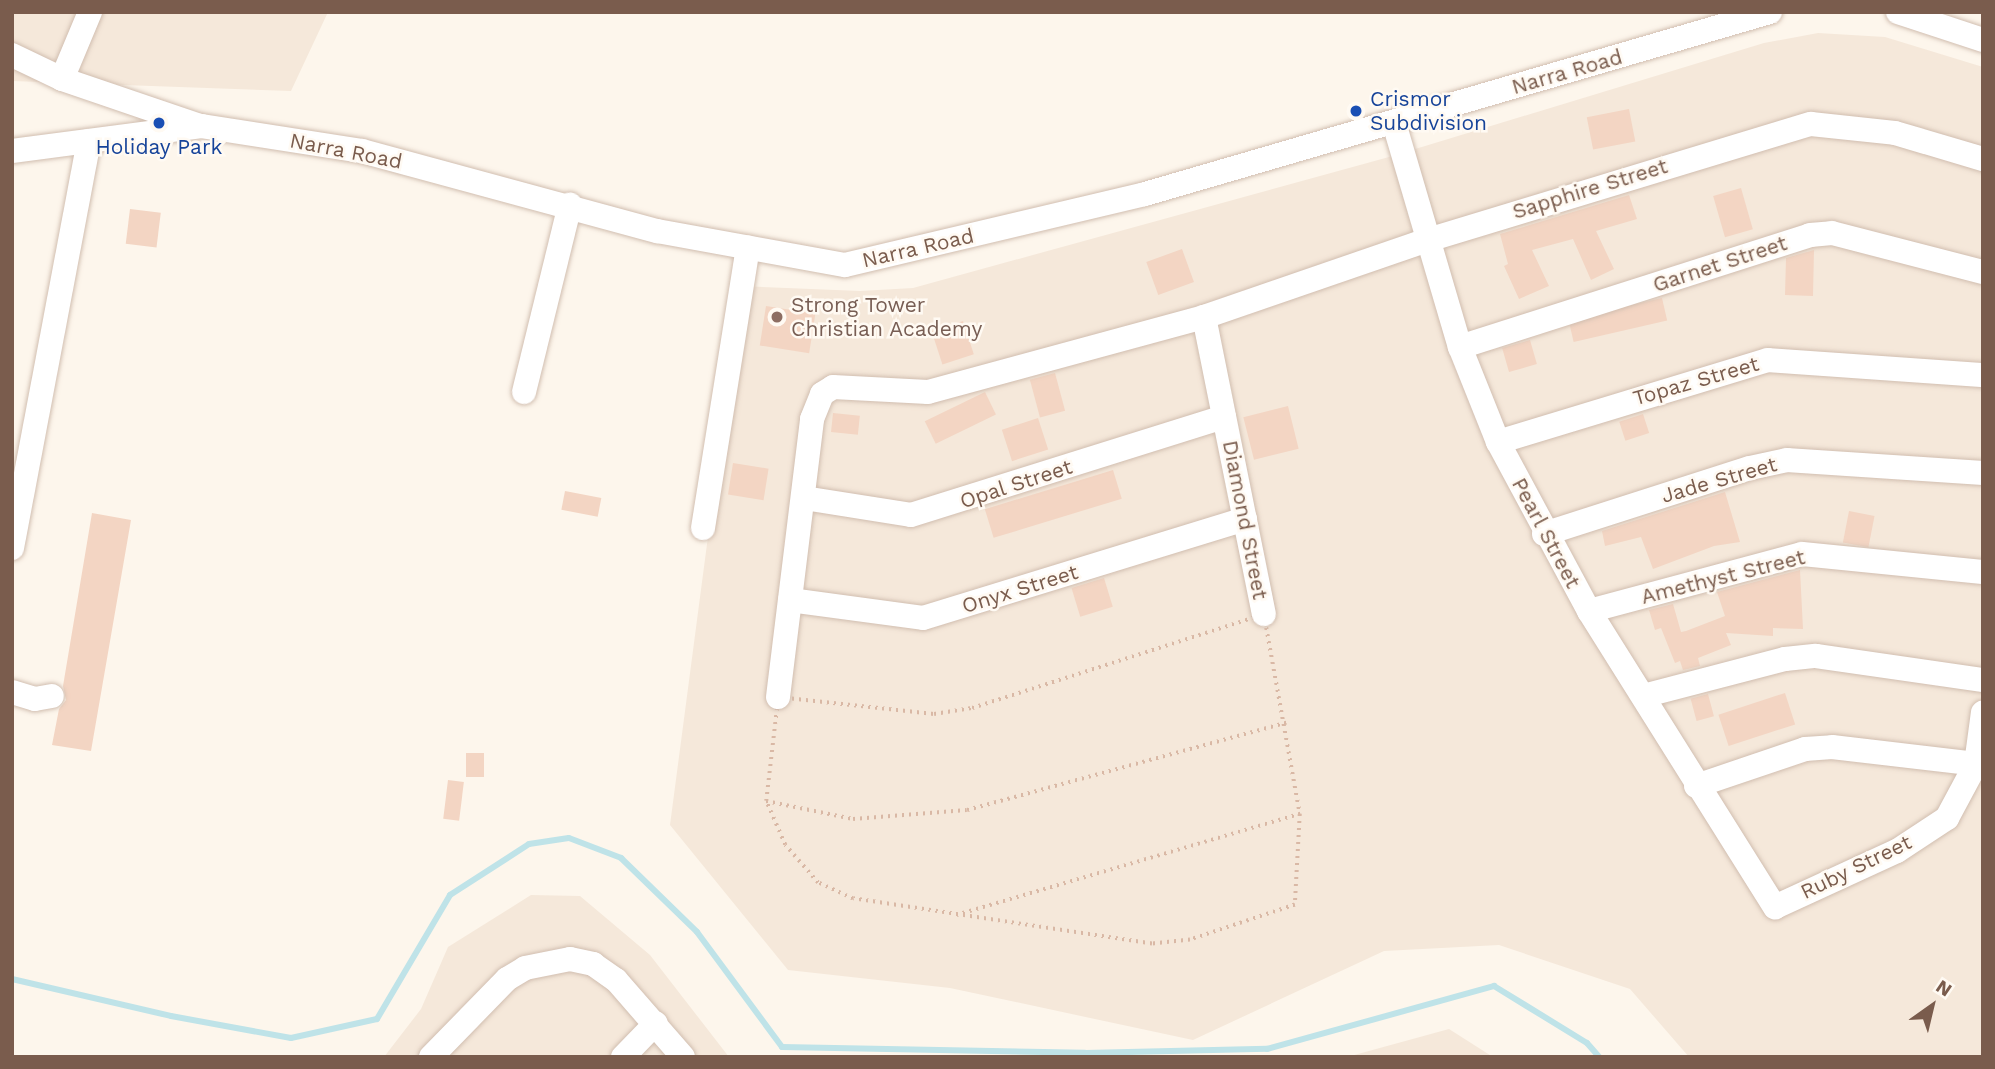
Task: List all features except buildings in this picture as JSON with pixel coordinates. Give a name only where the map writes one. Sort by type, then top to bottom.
[{"type":"street","points":[[62,79],[90,12]]},
{"type":"street","name":"Narra Road","points":[[12,151],[201,126],[362,151],[570,205],[657,231],[845,265],[1145,194],[1770,12]]},
{"type":"street","points":[[1898,12],[1983,40]]},
{"type":"street","points":[[12,55],[62,79],[201,126]]},
{"type":"street","name":"Pearl Street","points":[[1394,122],[1460,347],[1498,442],[1545,534],[1589,611],[1643,695],[1696,786],[1775,907]]},
{"type":"street","name":"Sapphire Street","points":[[804,498],[815,407],[833,387],[928,392],[1204,317],[1428,240],[1811,124],[1895,133],[1983,159]]},
{"type":"street","points":[[12,548],[89,141]]},
{"type":"street","points":[[524,392],[570,205]]},
{"type":"street","name":"Garnet Street","points":[[1460,347],[1810,235],[1832,233],[1983,272]]},
{"type":"street","points":[[704,528],[748,248]]},
{"type":"street","name":"Diamond Street","points":[[1204,317],[1264,614]]},
{"type":"street","name":"Topaz Street","points":[[1498,442],[1768,360],[1983,375]]},
{"type":"street","name":"Opal Street","points":[[804,498],[911,515],[1224,417]]},
{"type":"street","name":"Jade Street","points":[[1545,534],[1750,468],[1787,460],[1983,474]]},
{"type":"street","points":[[778,697],[804,498]]},
{"type":"street","name":"Onyx Street","points":[[790,600],[923,618],[1245,519]]},
{"type":"street","name":"Amethyst Street","points":[[1589,611],[1802,554],[1983,572]]},
{"type":"street","points":[[1643,695],[1785,659],[1816,656],[1983,680]]},
{"type":"street","points":[[12,692],[35,699],[52,696]]},
{"type":"street","name":"Ruby Street","points":[[1775,907],[1897,851],[1947,818],[1976,764],[1983,712]]},
{"type":"street","points":[[1696,786],[1805,749],[1832,747],[1976,764]]},
{"type":"street","points":[[431,1057],[507,979],[546,962],[570,959],[593,964],[616,980],[683,1057]]},
{"type":"street","points":[[623,1057],[656,1023]]},
{"type":"path","points":[[1264,614],[972,708],[934,714],[778,697],[766,801],[785,845],[818,883],[853,899],[955,915],[1300,814]]},
{"type":"path","name":"Diamond Street","points":[[955,915],[1153,944],[1229,929],[1295,905],[1300,814],[1286,723],[1264,614]]},
{"type":"path","points":[[766,801],[853,818],[967,810],[1286,723]]},
{"type":"shaded area","name":"Holiday Park","points":[[12,12],[328,12],[291,91],[12,81]]},
{"type":"shaded area","name":"Crismor Subdivision","points":[[1818,33],[1885,37],[1983,67],[1983,1057],[1689,1057],[1630,989],[1499,945],[1384,951],[1193,1040],[950,988],[788,970],[670,825],[741,286],[860,291],[913,288],[1389,157],[1764,43]]},
{"type":"shaded area","points":[[531,895],[580,896],[650,955],[729,1057],[384,1057],[421,1009],[448,947]]},
{"type":"shaded area","points":[[1449,1029],[1493,1057],[1347,1057]]},
{"type":"waterway","points":[[12,979],[171,1016],[291,1038],[377,1019],[450,895],[529,844],[569,838],[621,858],[697,932],[782,1047],[1085,1053],[1267,1049],[1494,986],[1587,1043],[1599,1057]]},
{"type":"place","name":"Crismor Subdivision","points":[[1356,111]]},
{"type":"place","name":"Holiday Park","points":[[159,123]]},
{"type":"place","name":"Strong Tower Christian Academy","points":[[777,317]]}]
